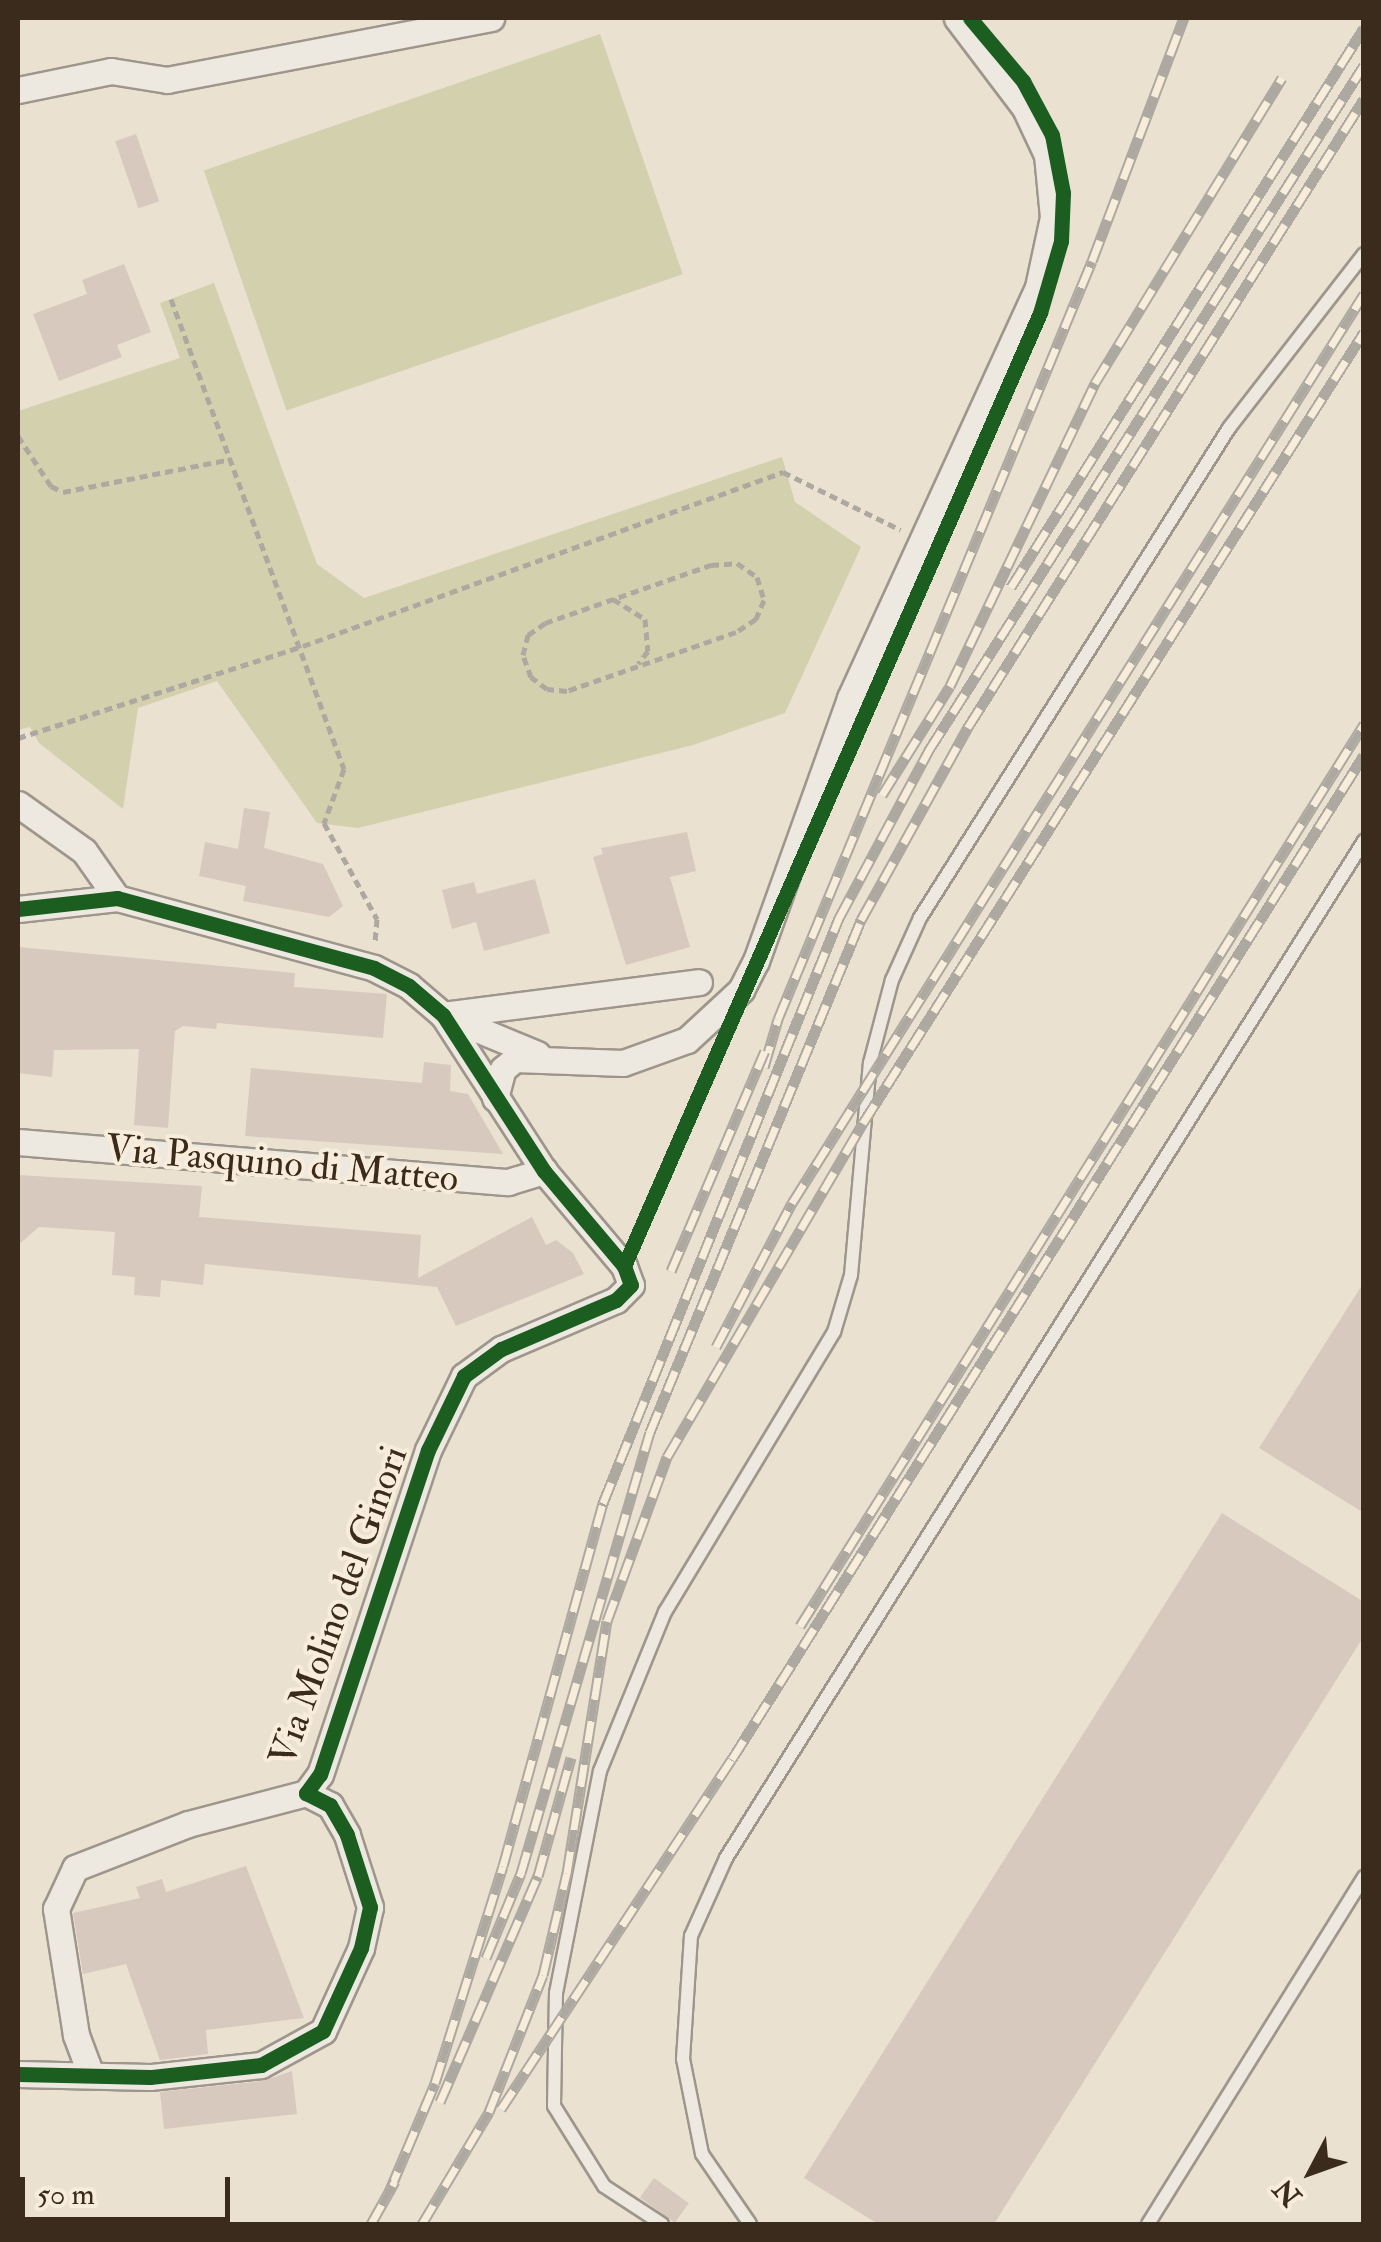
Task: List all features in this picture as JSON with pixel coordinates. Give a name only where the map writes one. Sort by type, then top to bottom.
[{"type":"street","points":[[18,90],[111,72],[168,80],[491,18]]},
{"type":"street","points":[[443,1015],[536,1054],[624,1063],[656,1056],[687,1040],[741,990],[850,698],[1038,287],[1053,217],[1047,155],[998,64],[958,18]]},
{"type":"street","points":[[21,814],[84,851],[117,898]]},
{"type":"street","points":[[18,909],[117,898],[374,968],[409,986],[443,1015],[544,1172]]},
{"type":"street","points":[[443,1015],[698,982]]},
{"type":"street","points":[[496,1098],[502,1069],[536,1054]]},
{"type":"street","name":"Via Pasquino di Matteo","points":[[18,1142],[508,1182],[544,1172]]},
{"type":"street","name":"Via Molino del Ginori","points":[[91,2075],[76,2035],[56,1909],[74,1868],[188,1824],[306,1793],[320,1774],[428,1450],[464,1376],[501,1349],[626,1294],[631,1285],[624,1266],[544,1172]]},
{"type":"street","name":"Via Molino del Ginori","points":[[18,2074],[150,2077],[261,2065],[322,2031],[361,1948],[370,1907],[347,1836],[330,1805],[306,1793]]},
{"type":"lane","points":[[662,2224],[604,2186],[554,2106],[556,1994],[600,1771],[665,1612],[834,1332],[850,1275],[870,1063],[892,980],[920,918],[1229,428],[1364,254]]},
{"type":"lane","points":[[750,2224],[702,2154],[683,2059],[691,1936],[719,1874],[1364,840]]},
{"type":"lane","points":[[1148,2224],[1364,1876]]},
{"type":"path","points":[[172,299],[303,646],[344,770],[324,824],[377,919],[374,968]]},
{"type":"path","points":[[18,436],[51,486],[63,492],[231,459]]},
{"type":"path","points":[[18,738],[303,646],[783,472],[905,531]]},
{"type":"path","points":[[737,563],[757,577],[764,600],[756,619],[736,632],[636,667],[566,690],[547,688],[531,677],[523,655],[528,636],[544,623],[710,565],[737,563]]},
{"type":"path","points":[[613,599],[645,618],[650,634],[648,651],[636,667]]},
{"type":"shaded area","points":[[600,34],[683,274],[287,411],[204,170]]},
{"type":"shaded area","points":[[214,283],[317,564],[364,598],[782,457],[795,502],[861,547],[785,713],[693,745],[358,828],[317,823],[217,681],[138,708],[123,809],[39,743],[30,727],[18,730],[18,411],[180,358],[160,303]]},
{"type":"building","points":[[136,134],[159,201],[138,208],[115,141]]},
{"type":"building","points":[[124,264],[151,332],[117,345],[122,357],[59,381],[33,314],[87,294],[82,280]]},
{"type":"building","points":[[244,808],[270,812],[264,848],[323,864],[343,906],[329,917],[243,901],[246,886],[199,876],[205,842],[238,849]]},
{"type":"building","points":[[687,832],[696,871],[670,877],[690,947],[626,965],[593,857],[603,854],[601,848]]},
{"type":"building","points":[[535,879],[550,933],[484,951],[476,922],[452,929],[442,890],[474,882],[477,894]]},
{"type":"building","points":[[18,947],[295,973],[294,987],[387,994],[383,1038],[217,1023],[216,1029],[183,1026],[175,1031],[168,1128],[134,1125],[139,1049],[54,1050],[52,1077],[18,1073]]},
{"type":"building","points":[[424,1062],[451,1065],[450,1091],[468,1094],[503,1154],[245,1136],[251,1068],[422,1083]]},
{"type":"building","points":[[18,1175],[202,1186],[199,1217],[421,1235],[418,1278],[532,1217],[546,1245],[556,1240],[573,1253],[584,1274],[456,1326],[437,1287],[205,1264],[203,1285],[161,1280],[160,1297],[134,1295],[135,1277],[112,1275],[115,1232],[39,1227],[18,1245]]},
{"type":"building","points":[[1364,1282],[1364,1513],[1259,1448]]},
{"type":"building","points":[[1222,1513],[1364,1602],[1364,1636],[994,2224],[878,2224],[804,2178]]},
{"type":"building","points":[[246,1866],[304,2018],[206,2030],[208,2054],[160,2060],[126,1964],[83,1974],[73,1913],[140,1898],[136,1887],[162,1879],[166,1892]]},
{"type":"building","points":[[292,2071],[297,2114],[164,2129],[160,2092],[263,2081]]},
{"type":"building","points":[[654,2178],[689,2203],[675,2223],[640,2197]]},
{"type":"railway","points":[[764,1067],[778,1019],[1092,261],[1184,18]]},
{"type":"railway","points":[[1011,587],[1364,28]]},
{"type":"railway","points":[[389,2192],[435,2083],[503,1866],[603,1503],[839,918],[929,750],[1364,65]]},
{"type":"railway","points":[[882,795],[950,686],[1095,383],[1282,78]]},
{"type":"railway","points":[[486,1958],[521,1873],[650,1432],[861,920],[968,727],[1364,99]]},
{"type":"railway","points":[[716,1347],[792,1203],[1364,294]]},
{"type":"railway","points":[[422,2224],[489,2112],[543,1975],[567,1873],[607,1621],[667,1457],[863,1123],[1364,332]]},
{"type":"railway","points":[[800,1626],[1364,724]]},
{"type":"railway","points":[[501,2109],[732,1759],[1364,755]]},
{"type":"railway","points":[[671,1271],[765,1051]]},
{"type":"railway","points":[[440,2102],[538,1876],[571,1758]]},
{"type":"railway","points":[[371,2224],[395,2181]]},
{"type":"cycle path","points":[[624,1266],[1040,313],[1061,241],[1063,193],[1052,135],[1023,81],[970,18]]},
{"type":"cycle path","points":[[18,909],[117,898],[374,968],[409,986],[443,1015],[544,1171],[624,1266],[631,1285],[616,1300],[501,1349],[464,1376],[428,1450],[320,1774],[306,1793],[330,1805],[347,1835],[370,1907],[361,1948],[323,2031],[261,2065],[150,2077],[18,2074]]}]
